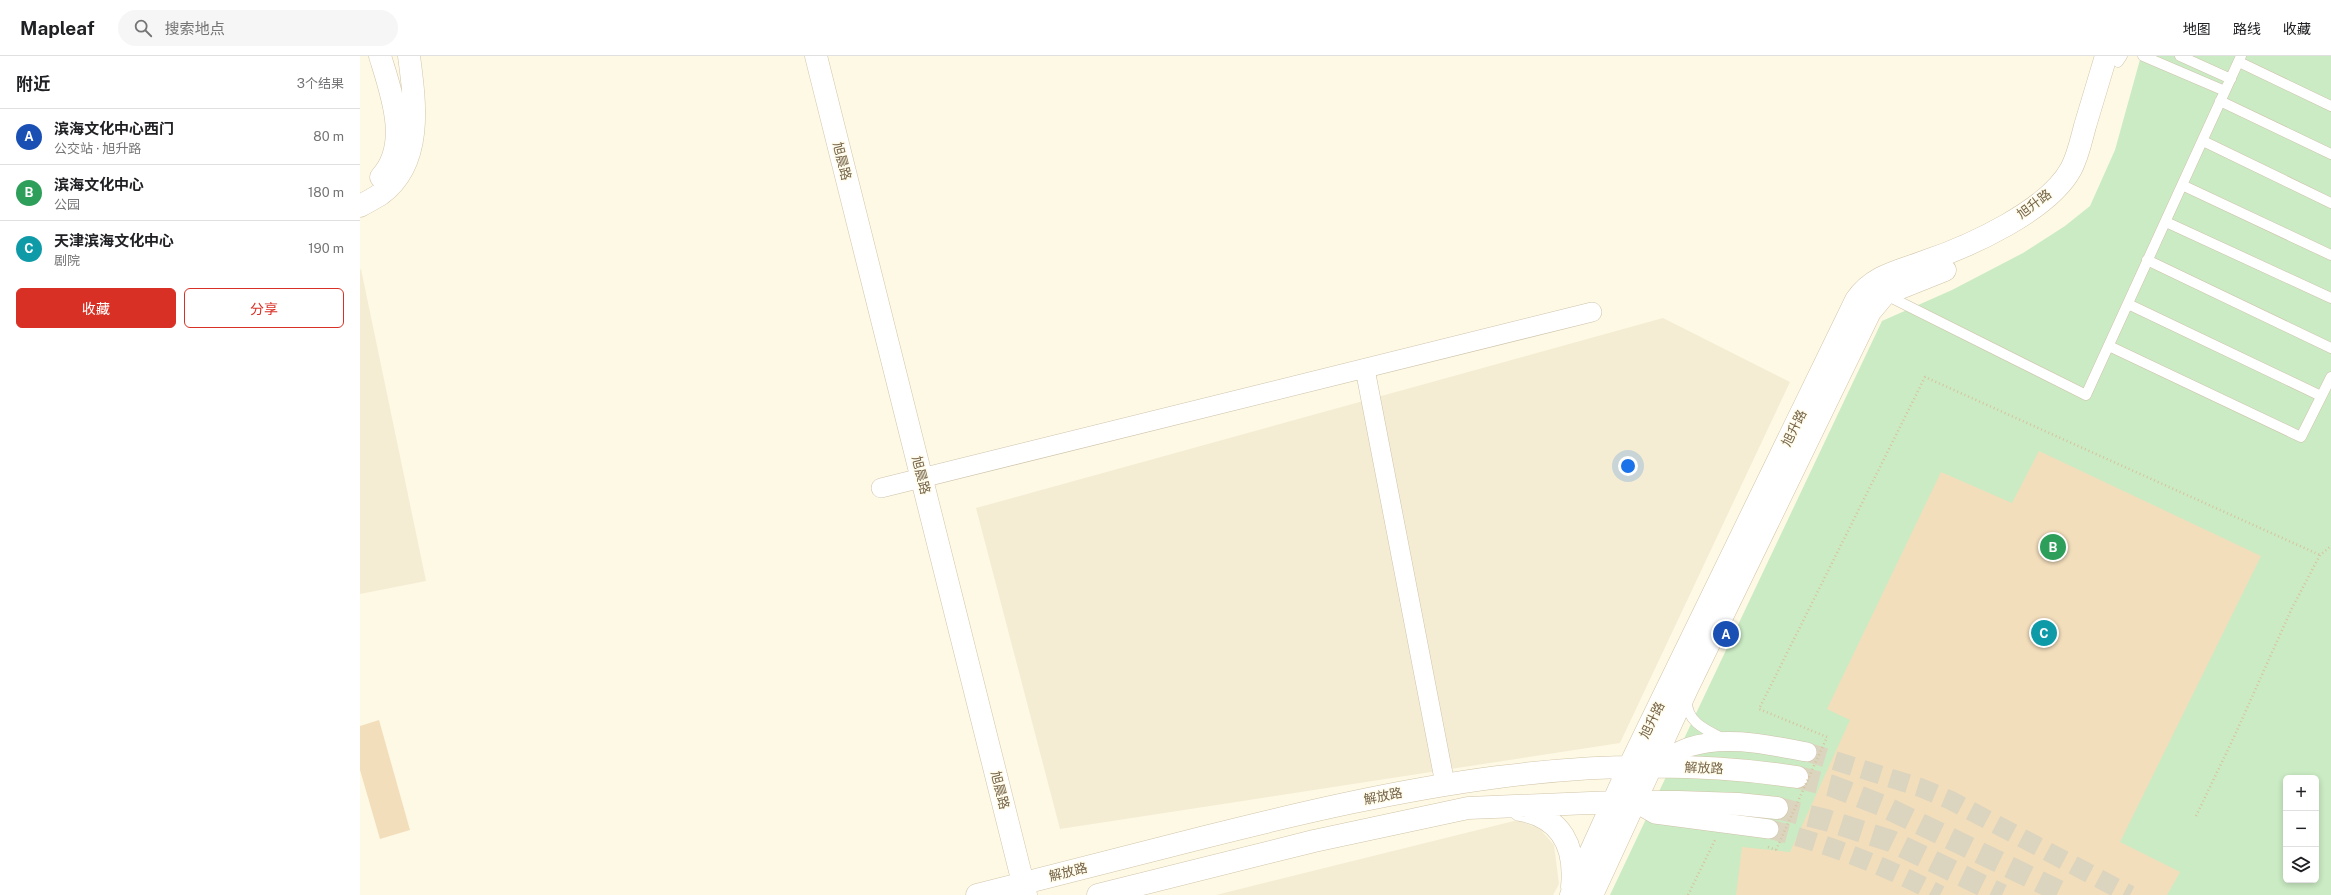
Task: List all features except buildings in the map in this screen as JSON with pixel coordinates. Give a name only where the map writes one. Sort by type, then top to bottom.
[{"type":"street","points":[[360,191],[382,176],[392,159],[396,141],[396,124],[392,99],[380,56]]},
{"type":"street","points":[[360,206],[382,194],[395,180],[411,150],[414,118],[409,56]]},
{"type":"street","name":"旭晨路","points":[[816,56],[1025,889]]},
{"type":"street","name":"旭升路","points":[[1571,895],[1629,767],[1850,312],[1862,292],[1877,290],[1942,272],[1992,248],[2042,217],[2065,199],[2084,173],[2095,148],[2117,57]]},
{"type":"street","name":"旭升路","points":[[1592,895],[1636,803],[1687,689],[1870,312],[1877,290]]},
{"type":"street","points":[[881,488],[922,480],[1592,312]]},
{"type":"street","points":[[1365,369],[1445,784]]},
{"type":"street","points":[[1651,767],[1687,747],[1727,741],[1807,752]]},
{"type":"street","name":"解放路","points":[[977,895],[1025,889],[1323,807],[1445,784],[1522,773],[1629,767],[1732,769],[1797,776]]},
{"type":"street","points":[[1098,895],[1390,824],[1468,808],[1614,802],[1716,803],[1777,808]]},
{"type":"street","points":[[1636,803],[1655,814],[1765,837]]},
{"type":"street","points":[[1501,807],[1535,812],[1558,829],[1564,837],[1572,858],[1573,872],[1571,895]]},
{"type":"lane","points":[[2143,56],[2225,92]]},
{"type":"lane","points":[[2180,56],[2231,80]]},
{"type":"lane","points":[[2218,74],[2230,72],[2238,62]]},
{"type":"lane","points":[[1877,290],[2086,395],[2238,62]]},
{"type":"lane","points":[[2238,62],[2331,106]]},
{"type":"lane","points":[[2213,86],[2222,86],[2231,80]]},
{"type":"lane","points":[[2220,101],[2331,154]]},
{"type":"lane","points":[[2203,141],[2331,204]]},
{"type":"lane","points":[[2182,185],[2331,255]]},
{"type":"lane","points":[[2166,222],[2331,298]]},
{"type":"lane","points":[[2147,260],[2331,348]]},
{"type":"lane","points":[[2128,304],[2322,396]]},
{"type":"lane","points":[[2109,346],[2301,437],[2331,377]]},
{"type":"lane","points":[[1687,689],[1687,707],[1690,717],[1698,724],[1727,741]]},
{"type":"path","points":[[1765,837],[1776,850],[1827,737],[1759,709],[1925,377],[2320,555]]},
{"type":"path","points":[[2196,816],[2234,738],[2292,608],[2320,555],[2331,546]]},
{"type":"path","points":[[1688,895],[1715,839]]},
{"type":"shaded area","points":[[361,269],[426,581],[360,594],[360,270]]},
{"type":"shaded area","points":[[1663,318],[1790,382],[1620,743],[1060,829],[976,508]]},
{"type":"shaded area","points":[[1518,820],[1540,829],[1554,845],[1559,884],[1553,895],[1216,895]]},
{"type":"green space","points":[[2141,56],[2331,56],[2331,895],[1610,895],[1882,321],[1952,290],[2023,253],[2065,226],[2090,206],[2115,150]]},
{"type":"tunnel","points":[[1807,752],[1919,787],[1950,800],[2130,895]]},
{"type":"tunnel","points":[[1797,777],[1832,786],[1881,805],[2067,895]]},
{"type":"tunnel","points":[[1777,808],[1826,820],[1891,841],[2002,895]]},
{"type":"tunnel","points":[[1769,829],[1835,849],[1878,865],[1940,895]]},
{"type":"place","name":"滨海文化中心","points":[[2053,547]]},
{"type":"place","name":"天津滨海文化中心","points":[[2044,633]]},
{"type":"place","name":"滨海文化中心西门","points":[[1726,634]]}]
